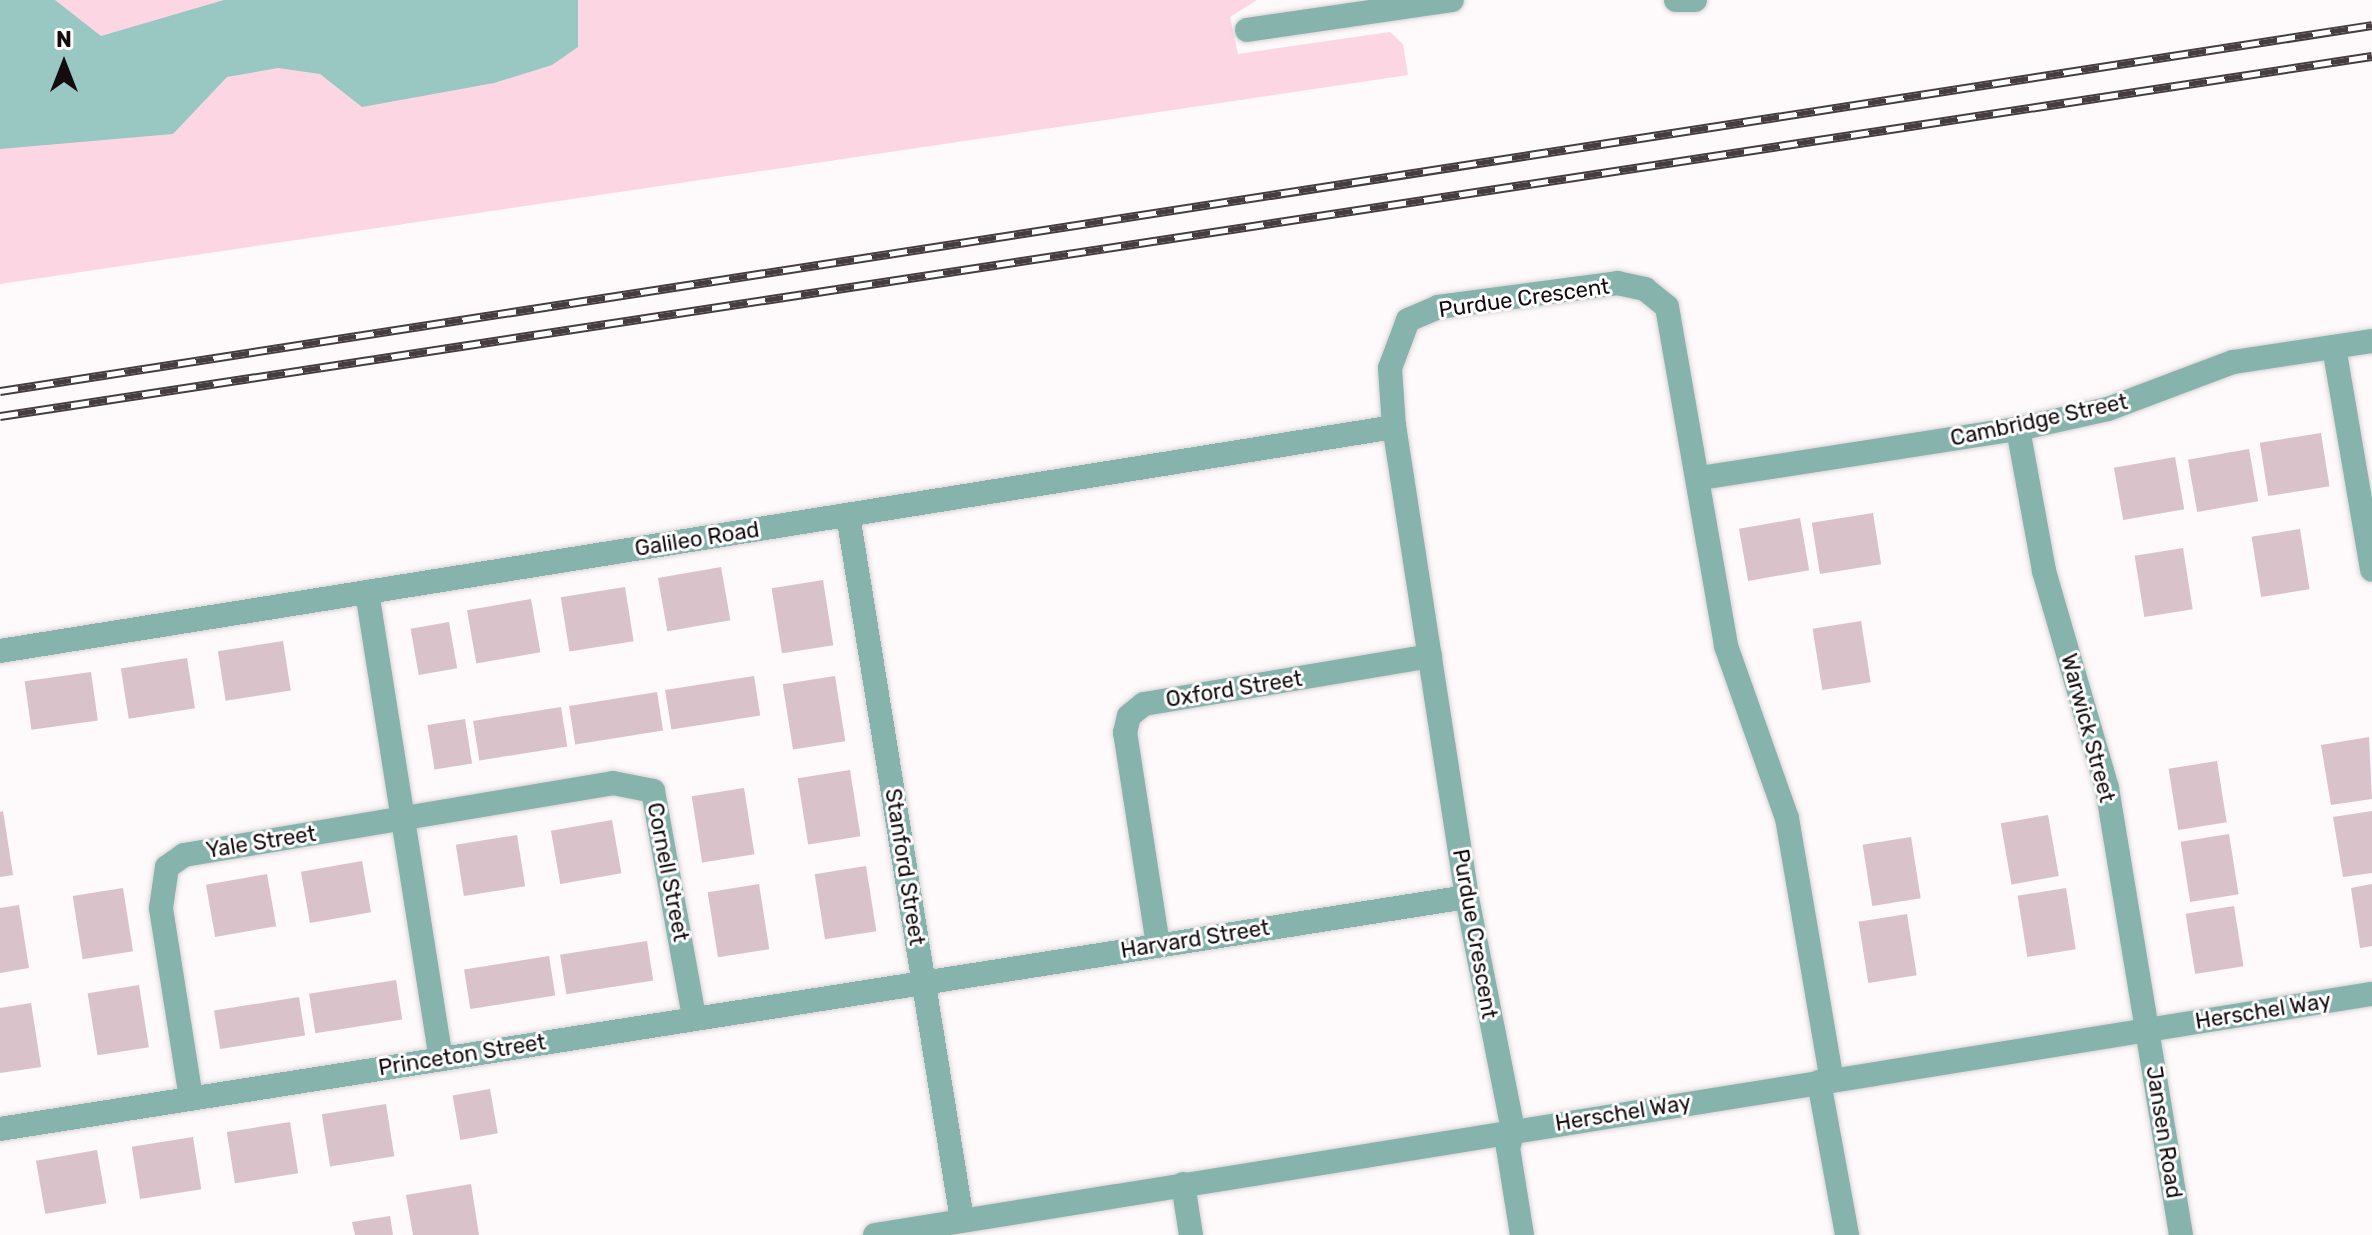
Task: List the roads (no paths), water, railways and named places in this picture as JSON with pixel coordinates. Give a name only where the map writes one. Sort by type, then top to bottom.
[{"type":"street","points":[[1247,30],[1305,10],[1452,0]]},
{"type":"street","points":[[1676,0],[1695,0]]},
{"type":"street","name":"Purdue Crescent","points":[[1522,1235],[1508,1148],[1513,1130],[1467,897],[1394,427],[1390,368],[1408,320],[1438,307],[1617,283],[1645,289],[1667,307],[1700,478],[1726,646],[1787,818],[1847,1235]]},
{"type":"street","name":"Cambridge Street","points":[[1700,478],[2018,429],[2108,409],[2233,362],[2372,341]]},
{"type":"street","points":[[2334,347],[2372,570]]},
{"type":"street","name":"Galileo Road","points":[[0,651],[1394,427]]},
{"type":"street","name":"Warwick Street","points":[[2018,429],[2044,571],[2107,788],[2148,1030]]},
{"type":"street","name":"Stanford Street","points":[[848,515],[962,1220]]},
{"type":"street","points":[[367,592],[441,1059]]},
{"type":"street","name":"Oxford Street","points":[[1158,945],[1125,733],[1129,716],[1144,704],[1430,656]]},
{"type":"street","name":"Cornell Street","points":[[401,820],[613,783],[653,791],[694,1017]]},
{"type":"street","name":"Yale Street","points":[[191,1098],[161,908],[167,867],[184,855],[401,820]]},
{"type":"street","name":"Harvard Street","points":[[924,982],[1467,897]]},
{"type":"street","name":"Princeton Street","points":[[0,1129],[924,982]]},
{"type":"street","name":"Herschel Way","points":[[875,1235],[2372,994]]},
{"type":"street","name":"Jansen Road","points":[[2148,1030],[2181,1235]]},
{"type":"street","points":[[1183,1184],[1191,1235]]},
{"type":"water","points":[[0,0],[55,0],[101,36],[224,0],[578,0],[578,47],[552,65],[494,83],[362,107],[320,74],[278,68],[227,77],[173,134],[0,149]]},
{"type":"railway","points":[[0,391],[2372,25]]},
{"type":"railway","points":[[0,416],[2372,56]]}]
